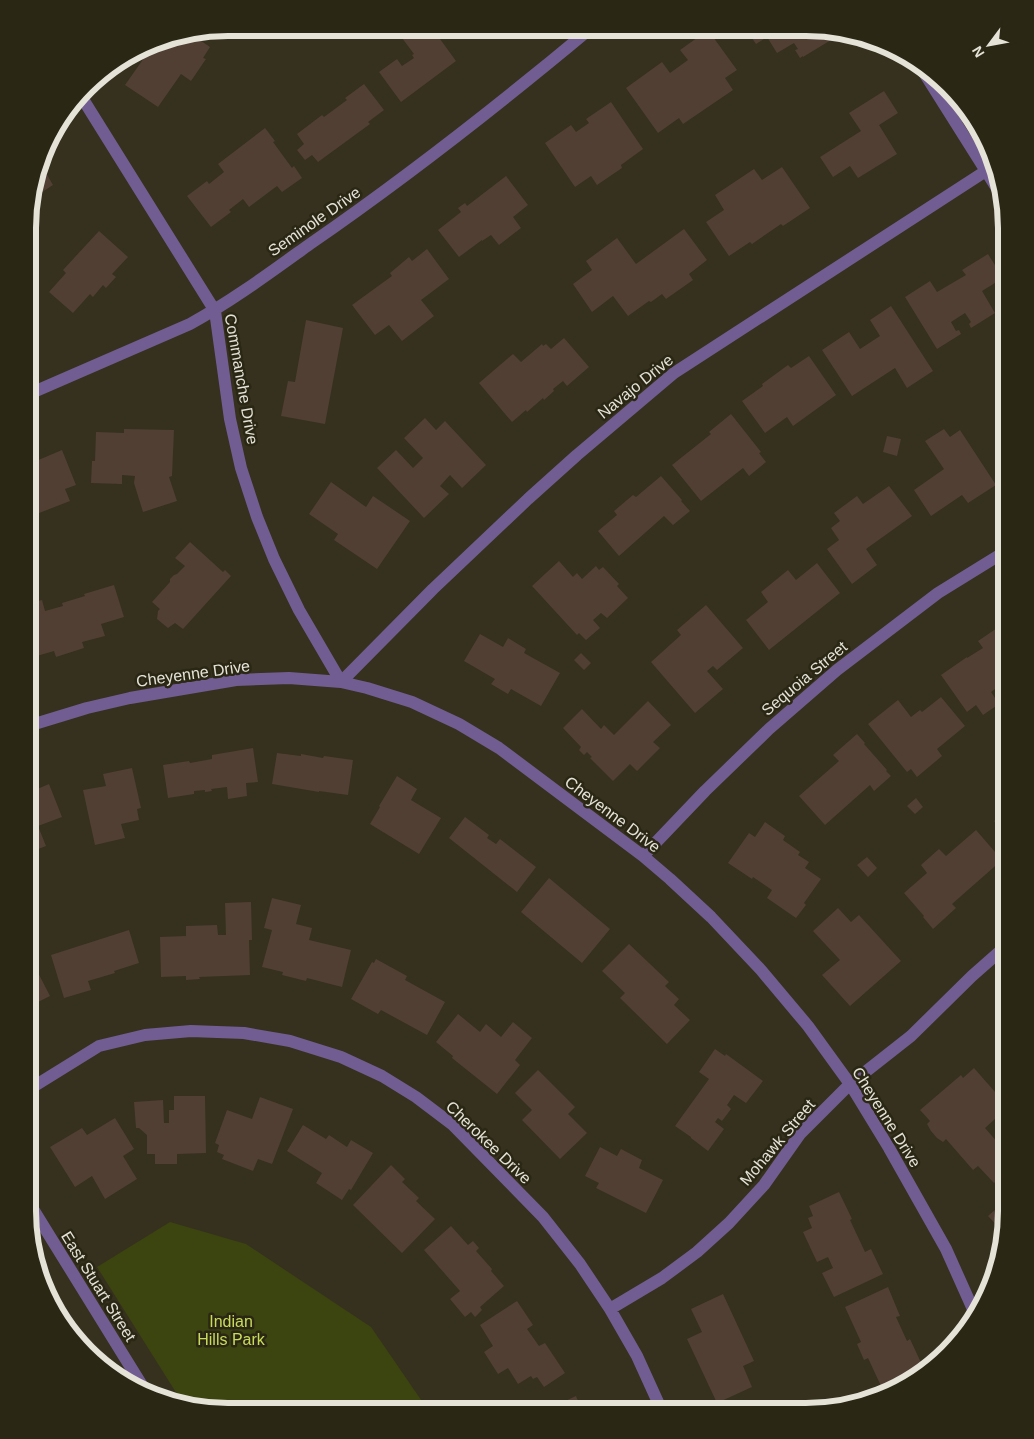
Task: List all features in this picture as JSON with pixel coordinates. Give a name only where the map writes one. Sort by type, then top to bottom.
[{"type":"street","name":"Seminole Drive","points":[[36,391],[215,311],[434,155],[580,36]]},
{"type":"street","points":[[932,84],[988,168]]},
{"type":"street","name":"Commanche Drive","points":[[84,102],[215,311],[230,419],[257,517],[274,559],[299,610],[341,682]]},
{"type":"street","name":"Navajo Drive","points":[[341,682],[433,589],[528,499],[674,373],[989,169]]},
{"type":"street","name":"Sequoia Street","points":[[643,856],[769,728],[837,670],[938,593],[998,555]]},
{"type":"street","name":"Cheyenne Drive","points":[[36,724],[87,708],[130,698],[236,680],[288,678],[341,682],[412,702],[460,724],[499,748],[643,856],[711,917],[761,970],[808,1026],[850,1084],[890,1148],[946,1249],[972,1307]]},
{"type":"street","name":"Mohawk Street","points":[[610,1309],[662,1278],[697,1252],[729,1223],[764,1185],[800,1134],[850,1084],[911,1036],[998,953]]},
{"type":"street","name":"Cherokee Drive","points":[[36,1085],[99,1046],[145,1035],[191,1031],[244,1033],[290,1041],[340,1057],[391,1082],[416,1097],[453,1125],[542,1217],[580,1264],[610,1309],[636,1356],[658,1403]]},
{"type":"street","name":"East Stuart Street","points":[[36,1216],[138,1380]]},
{"type":"green space","name":"Indian Hills Park","points":[[170,1222],[246,1244],[371,1327],[423,1403],[229,1403],[203,1401],[178,1396],[97,1267]]},
{"type":"building","points":[[400,36],[438,36],[456,61],[401,102],[379,72],[397,59],[402,66],[414,58],[412,55],[414,54]]},
{"type":"building","points":[[700,36],[712,36],[737,70],[725,78],[733,90],[683,124],[679,118],[658,133],[626,88],[662,62],[670,73],[688,60],[680,50]]},
{"type":"building","points":[[751,36],[805,36],[830,38],[831,40],[800,58],[795,50],[798,49],[794,43],[777,53],[767,37],[756,44]]},
{"type":"building","points":[[198,39],[210,47],[203,58],[206,59],[191,81],[181,74],[158,107],[125,85],[146,55],[167,46]]},
{"type":"building","points":[[364,84],[384,110],[368,122],[370,124],[318,162],[312,155],[305,160],[297,150],[304,144],[297,134],[322,115],[324,117],[347,100],[345,98]]},
{"type":"building","points":[[884,91],[898,113],[879,125],[897,154],[858,178],[850,166],[833,177],[820,157],[861,131],[849,113]]},
{"type":"building","points":[[611,102],[643,149],[621,165],[622,168],[597,185],[591,176],[575,187],[545,143],[571,125],[576,132],[589,123],[586,119]]},
{"type":"building","points":[[265,128],[292,168],[294,166],[302,178],[282,192],[277,186],[249,207],[243,199],[229,210],[231,212],[211,227],[187,196],[207,181],[209,184],[224,172],[218,164]]},
{"type":"building","points":[[782,167],[810,208],[783,226],[781,224],[752,244],[750,242],[729,256],[706,222],[724,210],[715,195],[754,169],[762,180]]},
{"type":"building","points":[[45,171],[53,185],[40,194]]},
{"type":"building","points":[[506,176],[528,205],[513,217],[521,228],[499,245],[491,235],[459,257],[438,230],[461,212],[458,208],[465,203],[467,206]]},
{"type":"building","points":[[684,229],[707,260],[689,274],[693,280],[666,299],[662,294],[628,316],[613,296],[592,312],[573,284],[592,270],[586,261],[617,238],[636,264]]},
{"type":"building","points":[[99,231],[128,257],[112,274],[116,277],[106,288],[103,285],[93,297],[90,294],[73,313],[49,292],[66,273],[63,270]]},
{"type":"building","points":[[427,249],[449,279],[421,300],[434,316],[402,341],[389,325],[375,335],[352,305],[392,276],[390,273],[409,257],[412,261]]},
{"type":"building","points":[[988,254],[998,270],[998,281],[982,291],[995,313],[971,328],[969,324],[971,322],[965,313],[951,322],[956,331],[959,330],[961,334],[937,349],[905,297],[930,281],[937,292],[966,275],[962,270]]},
{"type":"building","points":[[891,306],[933,371],[907,388],[895,368],[852,396],[822,350],[849,332],[860,349],[880,336],[870,320]]},
{"type":"building","points":[[306,320],[343,328],[325,424],[281,416],[288,381],[295,382]]},
{"type":"building","points":[[564,338],[589,367],[567,386],[563,381],[544,400],[543,398],[512,422],[479,383],[513,354],[521,362],[542,344],[543,346],[546,344],[551,349]]},
{"type":"building","points":[[809,356],[836,395],[793,426],[787,417],[765,433],[742,401],[788,365],[791,368]]},
{"type":"building","points":[[731,414],[761,452],[759,453],[766,462],[749,476],[743,468],[701,501],[672,465],[711,434],[709,432]]},
{"type":"building","points":[[425,418],[436,430],[445,421],[486,465],[462,488],[450,475],[440,486],[449,494],[424,518],[377,468],[396,450],[413,468],[423,458],[404,438]]},
{"type":"building","points":[[124,429],[174,430],[172,476],[169,477],[177,501],[143,512],[134,483],[135,476],[122,475],[122,484],[91,483],[92,461],[95,461],[96,432],[124,433]]},
{"type":"building","points":[[944,429],[950,437],[960,430],[996,485],[968,503],[962,495],[931,516],[914,490],[944,469],[925,441]]},
{"type":"building","points":[[887,436],[901,439],[897,456],[883,452]]},
{"type":"building","points":[[62,450],[76,485],[65,489],[70,501],[36,514],[36,461]]},
{"type":"building","points":[[661,476],[690,511],[673,525],[664,516],[619,556],[598,531],[617,515],[614,511],[633,495],[636,497]]},
{"type":"building","points":[[331,482],[366,507],[373,496],[410,521],[377,569],[334,540],[338,534],[309,514]]},
{"type":"building","points":[[889,486],[912,516],[866,549],[877,565],[852,584],[827,549],[839,540],[831,528],[840,521],[834,513],[857,496],[863,504]]},
{"type":"building","points":[[190,542],[223,572],[225,570],[231,576],[183,629],[175,623],[168,628],[157,619],[160,609],[152,602],[170,582],[170,579],[185,566],[175,558]]},
{"type":"building","points":[[559,561],[573,577],[577,573],[582,579],[596,566],[599,570],[603,567],[619,584],[617,586],[628,598],[607,618],[601,613],[593,620],[600,628],[586,640],[579,633],[577,635],[532,586]]},
{"type":"building","points":[[817,563],[840,593],[769,650],[746,620],[768,602],[761,592],[788,570],[796,580]]},
{"type":"building","points":[[114,585],[124,617],[101,624],[105,636],[82,642],[84,648],[56,657],[54,651],[36,656],[36,601],[42,600],[45,611],[63,606],[62,603],[85,596],[84,594]]},
{"type":"building","points":[[706,605],[743,648],[717,670],[713,666],[707,671],[723,689],[695,713],[651,662],[681,635],[677,630]]},
{"type":"building","points":[[998,627],[998,687],[991,692],[998,705],[983,715],[976,705],[967,712],[941,675],[983,648],[978,641]]},
{"type":"building","points":[[480,634],[503,647],[508,638],[526,649],[524,653],[560,673],[541,706],[511,689],[508,694],[491,684],[495,679],[464,661]]},
{"type":"building","points":[[581,653],[591,663],[584,670],[574,660]]},
{"type":"building","points":[[941,697],[965,726],[937,749],[942,756],[917,777],[911,769],[907,772],[868,724],[898,700],[911,717],[920,710],[922,712]]},
{"type":"building","points":[[648,701],[671,725],[653,742],[660,748],[637,771],[630,764],[613,781],[590,758],[592,757],[587,752],[584,755],[579,750],[581,747],[563,728],[582,709],[601,729],[604,725],[614,735]]},
{"type":"building","points":[[857,734],[891,776],[874,791],[870,785],[825,825],[799,796],[839,761],[833,755]]},
{"type":"building","points":[[253,748],[258,782],[246,783],[247,796],[228,799],[227,787],[211,789],[212,791],[205,792],[205,790],[194,791],[194,794],[168,798],[163,765],[212,759],[212,755]]},
{"type":"building","points":[[277,753],[353,760],[348,795],[272,784]]},
{"type":"building","points":[[132,768],[141,808],[137,809],[139,820],[121,824],[125,838],[95,845],[83,790],[106,786],[103,774]]},
{"type":"building","points":[[397,776],[417,789],[411,800],[441,818],[419,854],[370,824]]},
{"type":"building","points":[[49,784],[62,817],[38,826],[46,846],[36,850],[36,790]]},
{"type":"building","points":[[916,798],[923,807],[915,814],[907,806]]},
{"type":"building","points":[[465,817],[489,835],[487,838],[496,844],[500,839],[536,867],[517,892],[449,838]]},
{"type":"building","points":[[998,818],[998,827],[994,821]]},
{"type":"building","points":[[765,822],[785,836],[783,840],[800,852],[798,855],[809,862],[805,868],[821,879],[796,918],[767,898],[772,890],[728,863],[749,833],[755,837]]},
{"type":"building","points":[[976,830],[998,855],[998,864],[952,904],[956,908],[933,929],[904,893],[927,873],[921,865],[939,849],[946,856]]},
{"type":"building","points":[[867,857],[877,868],[868,877],[857,865]]},
{"type":"building","points":[[549,878],[610,929],[582,963],[521,912]]},
{"type":"building","points":[[272,898],[301,905],[296,924],[312,928],[309,940],[351,950],[342,987],[307,978],[306,981],[282,975],[283,972],[262,967],[272,930],[264,928]]},
{"type":"building","points":[[251,902],[252,940],[249,940],[250,975],[199,977],[200,979],[186,980],[186,976],[161,977],[160,937],[186,936],[186,926],[217,925],[218,935],[226,935],[225,903]]},
{"type":"building","points":[[838,908],[851,922],[859,915],[901,961],[850,1006],[822,975],[840,960],[813,931]]},
{"type":"building","points":[[129,930],[139,963],[88,981],[91,990],[64,998],[51,955]]},
{"type":"building","points":[[629,944],[669,982],[665,986],[679,999],[674,1005],[690,1020],[667,1044],[620,998],[625,993],[602,971]]},
{"type":"building","points":[[376,959],[407,976],[405,980],[445,1002],[427,1035],[381,1010],[378,1014],[351,999],[372,962],[374,963]]},
{"type":"building","points":[[36,969],[50,996],[36,1003]]},
{"type":"building","points":[[458,1014],[480,1032],[486,1024],[501,1037],[513,1022],[532,1038],[515,1060],[520,1065],[497,1094],[452,1058],[453,1056],[436,1042]]},
{"type":"building","points":[[715,1049],[725,1056],[726,1054],[763,1081],[746,1103],[734,1095],[727,1105],[731,1109],[722,1121],[718,1118],[715,1122],[724,1129],[708,1151],[675,1126],[709,1079],[699,1072]]},
{"type":"building","points":[[974,1068],[998,1095],[998,1116],[985,1128],[998,1143],[998,1179],[994,1183],[978,1166],[973,1170],[946,1139],[943,1142],[937,1138],[927,1124],[930,1121],[920,1110],[961,1075],[963,1078]]},
{"type":"building","points":[[538,1070],[575,1107],[568,1114],[587,1133],[560,1159],[522,1120],[532,1110],[515,1093]]},
{"type":"building","points":[[174,1096],[205,1096],[206,1153],[177,1154],[177,1164],[155,1164],[155,1154],[147,1154],[147,1135],[139,1128],[136,1128],[134,1102],[163,1100],[164,1123],[169,1123],[169,1110],[174,1110]]},
{"type":"building","points":[[260,1097],[293,1109],[272,1164],[258,1159],[253,1171],[222,1159],[224,1155],[217,1152],[219,1145],[215,1143],[227,1110],[252,1119]]},
{"type":"building","points":[[115,1118],[134,1149],[123,1156],[137,1179],[105,1199],[92,1176],[75,1187],[50,1147],[82,1128],[87,1135]]},
{"type":"building","points":[[303,1125],[326,1139],[329,1135],[347,1147],[351,1140],[373,1153],[351,1190],[349,1189],[342,1200],[316,1183],[322,1173],[287,1151]]},
{"type":"building","points":[[600,1147],[617,1156],[621,1149],[642,1160],[639,1168],[663,1180],[646,1213],[596,1188],[599,1183],[585,1176]]},
{"type":"building","points":[[391,1165],[405,1179],[402,1182],[419,1198],[416,1201],[435,1219],[402,1253],[353,1205]]},
{"type":"building","points":[[839,1192],[865,1252],[871,1249],[883,1274],[834,1297],[822,1273],[833,1268],[828,1257],[817,1262],[803,1232],[812,1228],[808,1218],[813,1216],[809,1206]]},
{"type":"building","points":[[998,1207],[997,1225],[988,1216]]},
{"type":"building","points":[[451,1226],[468,1245],[473,1241],[479,1248],[476,1251],[504,1286],[480,1307],[482,1310],[475,1317],[471,1312],[465,1317],[450,1299],[460,1291],[424,1250]]},
{"type":"building","points":[[888,1287],[900,1316],[896,1317],[907,1341],[910,1339],[922,1364],[904,1376],[881,1386],[868,1358],[864,1360],[857,1344],[861,1342],[845,1307]]},
{"type":"building","points":[[723,1294],[754,1361],[743,1366],[752,1387],[717,1403],[687,1339],[702,1332],[691,1309]]},
{"type":"building","points":[[517,1301],[533,1325],[527,1329],[539,1346],[545,1343],[565,1373],[544,1387],[537,1377],[533,1379],[531,1376],[518,1384],[508,1368],[498,1374],[484,1352],[493,1346],[480,1325]]},
{"type":"building","points":[[576,1396],[579,1403],[561,1403]]}]
